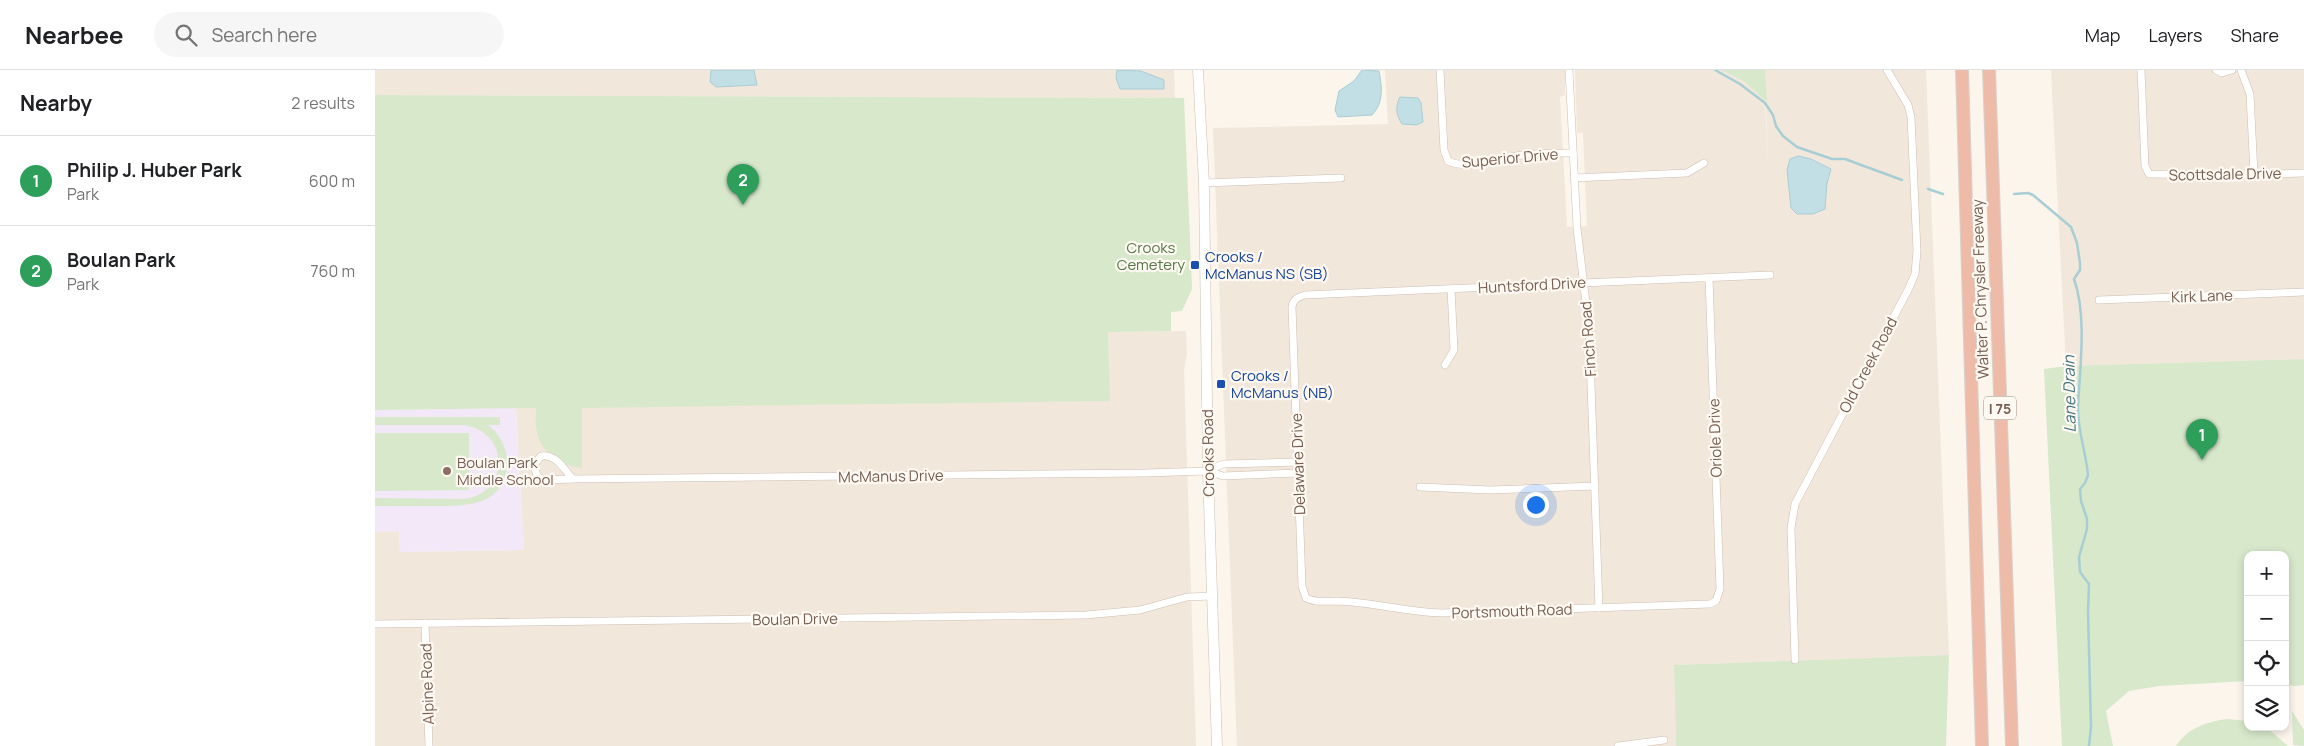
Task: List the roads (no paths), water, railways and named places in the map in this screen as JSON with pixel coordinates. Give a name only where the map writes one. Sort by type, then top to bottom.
[{"type":"highway","name":"Walter P. Chrysler Freeway","points":[[1962,70],[1982,746]]},
{"type":"highway","name":"Walter P. Chrysler Freeway","points":[[1989,70],[2012,746]]},
{"type":"main road","name":"Crooks Road","points":[[1198,70],[1204,183],[1208,471],[1217,746]]},
{"type":"street","name":"Superior Drive","points":[[1440,70],[1444,150],[1448,161],[1460,164],[1501,161],[1524,155],[1573,153]]},
{"type":"street","name":"Finch Road","points":[[1569,70],[1574,178],[1589,328],[1599,608]]},
{"type":"street","name":"Old Creek Road","points":[[1795,660],[1791,528],[1795,504],[1908,290],[1916,266],[1911,117],[1908,106],[1887,70]]},
{"type":"street","name":"Scottsdale Drive","points":[[2141,70],[2145,166],[2147,172],[2159,174],[2304,173]]},
{"type":"street","points":[[2216,70],[2222,73],[2232,70]]},
{"type":"street","points":[[2241,70],[2250,94],[2254,174]]},
{"type":"street","points":[[1574,178],[1687,173],[1704,163]]},
{"type":"street","points":[[1204,183],[1341,178]]},
{"type":"street","name":"Huntsford Drive","points":[[1295,300],[1305,295],[1770,275]]},
{"type":"street","name":"Oriole Drive","points":[[1709,278],[1720,589],[1717,599]]},
{"type":"street","points":[[1445,365],[1454,350],[1451,289]]},
{"type":"street","name":"Kirk Lane","points":[[2099,300],[2304,292]]},
{"type":"street","name":"Delaware Drive","points":[[1295,300],[1292,307],[1302,586],[1306,598]]},
{"type":"street","name":"McManus Drive","points":[[573,479],[561,465],[549,456],[541,456],[534,465],[537,476],[543,480],[1208,471]]},
{"type":"street","points":[[1208,471],[1223,464],[1298,462]]},
{"type":"street","points":[[1208,471],[1223,476],[1298,473]]},
{"type":"street","points":[[1420,487],[1490,490],[1595,486]]},
{"type":"street","name":"Boulan Drive","points":[[375,624],[1086,615],[1140,610],[1187,597],[1212,596]]},
{"type":"street","name":"Portsmouth Road","points":[[1306,598],[1314,601],[1364,603],[1410,611],[1442,613],[1710,604],[1717,599]]},
{"type":"street","name":"Alpine Road","points":[[425,623],[429,746]]},
{"type":"street","points":[[1618,746],[1664,740]]},
{"type":"water","points":[[711,70],[754,70],[757,85],[716,87],[710,82]]},
{"type":"water","points":[[1117,70],[1141,71],[1164,80],[1164,89],[1120,89],[1116,78]]},
{"type":"water","points":[[1362,70],[1379,71],[1381,89],[1379,105],[1372,115],[1338,117],[1335,110],[1339,91],[1354,81]]},
{"type":"water","points":[[1400,97],[1418,98],[1421,103],[1423,122],[1416,125],[1402,124],[1397,111]]},
{"type":"water","points":[[1798,156],[1811,159],[1831,169],[1827,183],[1825,209],[1813,214],[1797,214],[1791,208],[1787,170],[1790,159]]},
{"type":"waterway","name":"Lane Drain","points":[[1715,70],[1740,84],[1765,103],[1783,136],[1797,147],[1832,159],[1845,159],[1902,180]]},
{"type":"waterway","name":"Lane Drain","points":[[1928,189],[1943,194]]},
{"type":"waterway","name":"Lane Drain","points":[[2014,194],[2028,193],[2033,195],[2071,227],[2077,243],[2080,263],[2080,270],[2074,279],[2078,293],[2082,325],[2078,415],[2088,475],[2080,489],[2081,501],[2087,519],[2087,529],[2079,557],[2080,572],[2089,584],[2091,727],[2089,746]]},
{"type":"place","name":"Boulan Park","points":[[743,205]]},
{"type":"place","name":"Crooks / McManus NS (SB)","points":[[1195,265]]},
{"type":"place","name":"Crooks / McManus (NB)","points":[[1221,384]]},
{"type":"place","name":"Philip J. Huber Park","points":[[2202,460]]},
{"type":"place","name":"Boulan Park Middle School","points":[[447,471]]},
{"type":"park label","name":"Crooks Cemetery","points":[[1151,256]]}]
